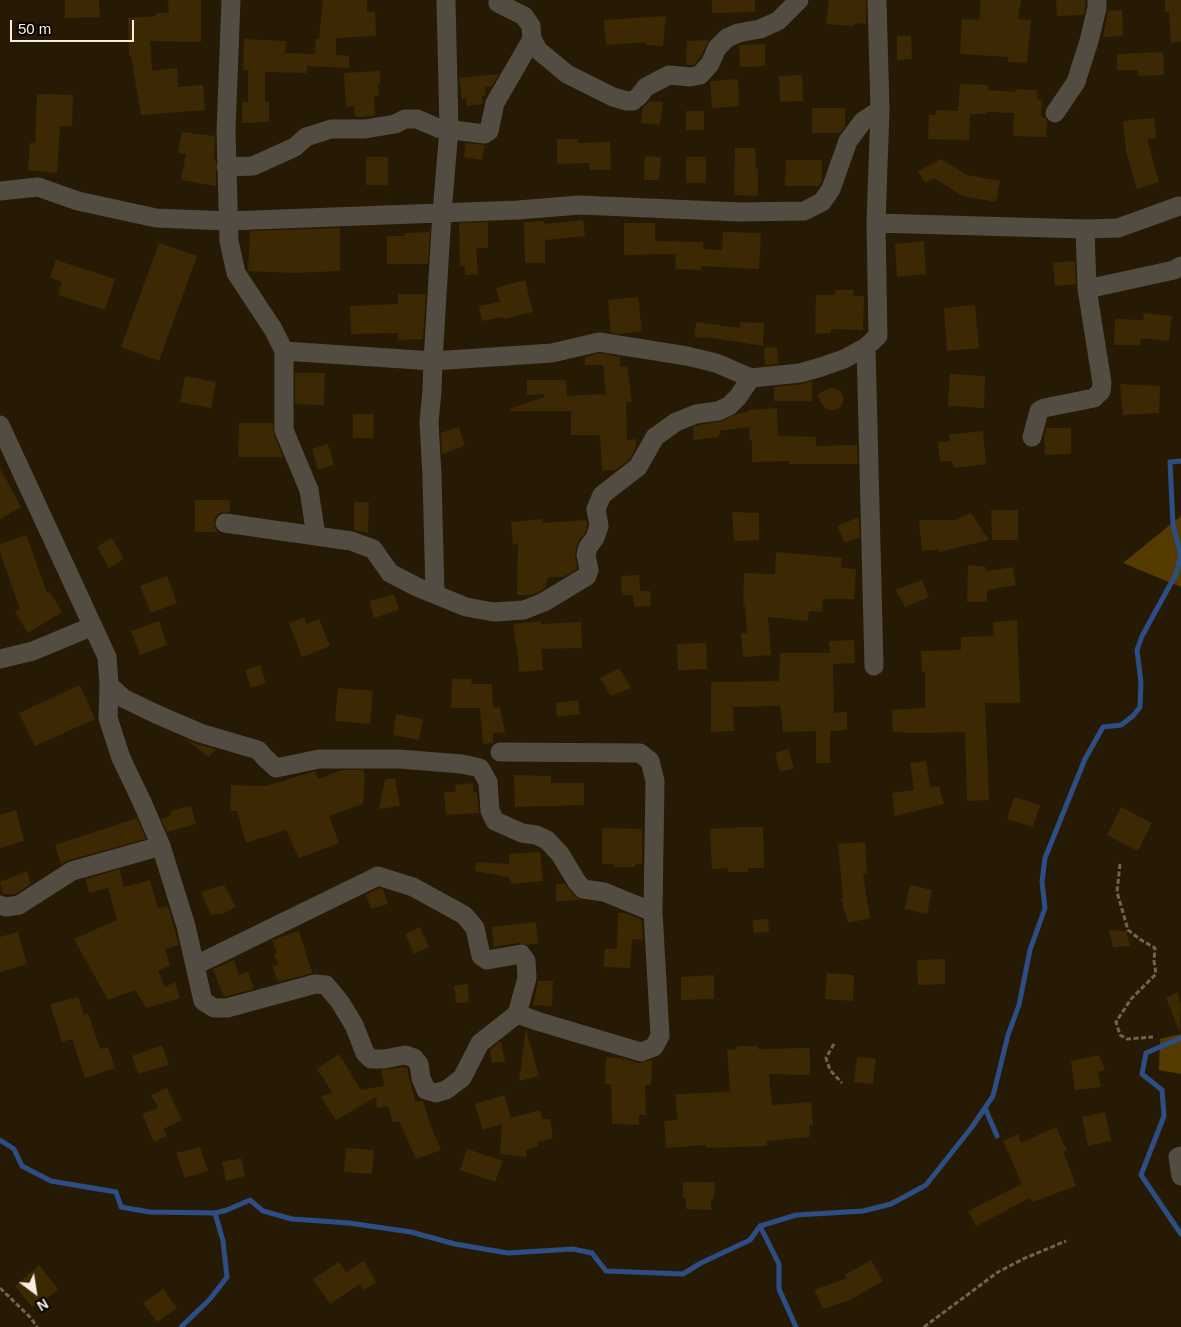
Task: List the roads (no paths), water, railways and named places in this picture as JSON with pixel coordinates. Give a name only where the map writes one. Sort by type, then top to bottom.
[{"type":"street","points":[[231,0],[226,132],[229,241],[236,273],[273,330],[284,351],[284,430],[309,490],[316,536]]},
{"type":"street","points":[[435,594],[429,422],[449,129],[446,0]]},
{"type":"street","points":[[498,3],[524,16],[531,26],[532,39],[538,50],[567,74],[613,97],[627,101],[634,100],[646,87],[669,75],[690,77],[700,75],[710,64],[717,48],[727,38],[738,33],[760,29],[778,21],[799,0]]},
{"type":"street","points":[[284,351],[433,361],[552,353],[599,342],[687,356],[716,363],[751,378],[807,371],[844,359],[866,347],[878,336],[876,223],[880,110],[877,0]]},
{"type":"street","points":[[1055,113],[1076,82],[1089,41],[1097,8],[1097,0]]},
{"type":"street","points":[[226,167],[253,166],[295,147],[306,137],[331,129],[365,129],[395,124],[405,119],[417,119],[438,128],[484,134],[489,131],[496,103],[532,39]]},
{"type":"street","points":[[0,191],[38,188],[78,201],[156,218],[228,221],[518,210],[580,205],[740,212],[804,211],[822,202],[831,189],[848,141],[863,121],[880,110]]},
{"type":"street","points":[[876,223],[1085,229],[1118,228],[1179,206]]},
{"type":"street","points":[[1032,437],[1039,411],[1044,408],[1094,398],[1101,391],[1102,383],[1088,289],[1085,229]]},
{"type":"street","points":[[1088,289],[1174,270],[1181,266]]},
{"type":"street","points":[[866,347],[874,666]]},
{"type":"street","points":[[225,523],[351,542],[373,549],[390,573],[417,587],[466,606],[494,612],[524,610],[544,602],[587,576],[586,555],[599,526],[596,509],[602,495],[638,467],[655,438],[676,422],[696,414],[718,411],[730,406],[751,378]]},
{"type":"street","points":[[0,425],[107,657],[109,685],[108,718],[121,758],[161,846],[196,965],[203,1001],[214,1008],[226,1008],[315,984],[326,985],[340,1002],[354,1025],[365,1053],[371,1059],[384,1059],[405,1055],[414,1058],[419,1064],[421,1078],[426,1090],[436,1093],[446,1090],[462,1078],[480,1043],[517,1014],[527,978],[526,961],[520,954],[487,960],[481,956],[475,928],[464,915],[413,887],[378,876],[196,965]]},
{"type":"street","points":[[0,659],[34,651],[93,626]]},
{"type":"street","points":[[109,685],[123,698],[156,714],[200,733],[258,750],[276,768],[319,759],[399,759],[462,764],[480,768],[488,782],[490,811],[495,821],[522,833],[536,835],[547,840],[560,854],[583,889],[604,892],[653,912]]},
{"type":"street","points":[[500,752],[640,754],[650,761],[654,782],[653,912],[660,1036],[654,1047],[641,1052],[517,1014]]},
{"type":"street","points":[[0,905],[6,907],[19,904],[72,870],[161,846]]},
{"type":"street","points":[[1181,1156],[1178,1157],[1181,1176]]},
{"type":"waterway","points":[[796,1327],[779,1289],[779,1264],[760,1226],[796,1215],[863,1211],[891,1204],[926,1185],[972,1127],[993,1096],[1008,1035],[1019,1005],[1030,950],[1045,908],[1042,882],[1045,858],[1085,759],[1103,727],[1121,725],[1133,716],[1140,707],[1141,682],[1137,650],[1142,636],[1176,574],[1181,555],[1173,525],[1170,462],[1181,461]]},
{"type":"waterway","points":[[1181,1038],[1146,1053],[1142,1074],[1162,1090],[1164,1116],[1141,1175],[1181,1234]]},
{"type":"waterway","points":[[985,1108],[997,1136]]},
{"type":"waterway","points":[[0,1140],[14,1149],[22,1166],[51,1181],[116,1192],[121,1207],[150,1212],[215,1213],[250,1200],[263,1211],[292,1219],[349,1223],[411,1232],[455,1244],[508,1253],[573,1249],[592,1253],[606,1271],[683,1274],[701,1263],[750,1240],[760,1226]]},
{"type":"waterway","points":[[181,1327],[210,1299],[227,1277],[223,1241],[215,1213]]}]
